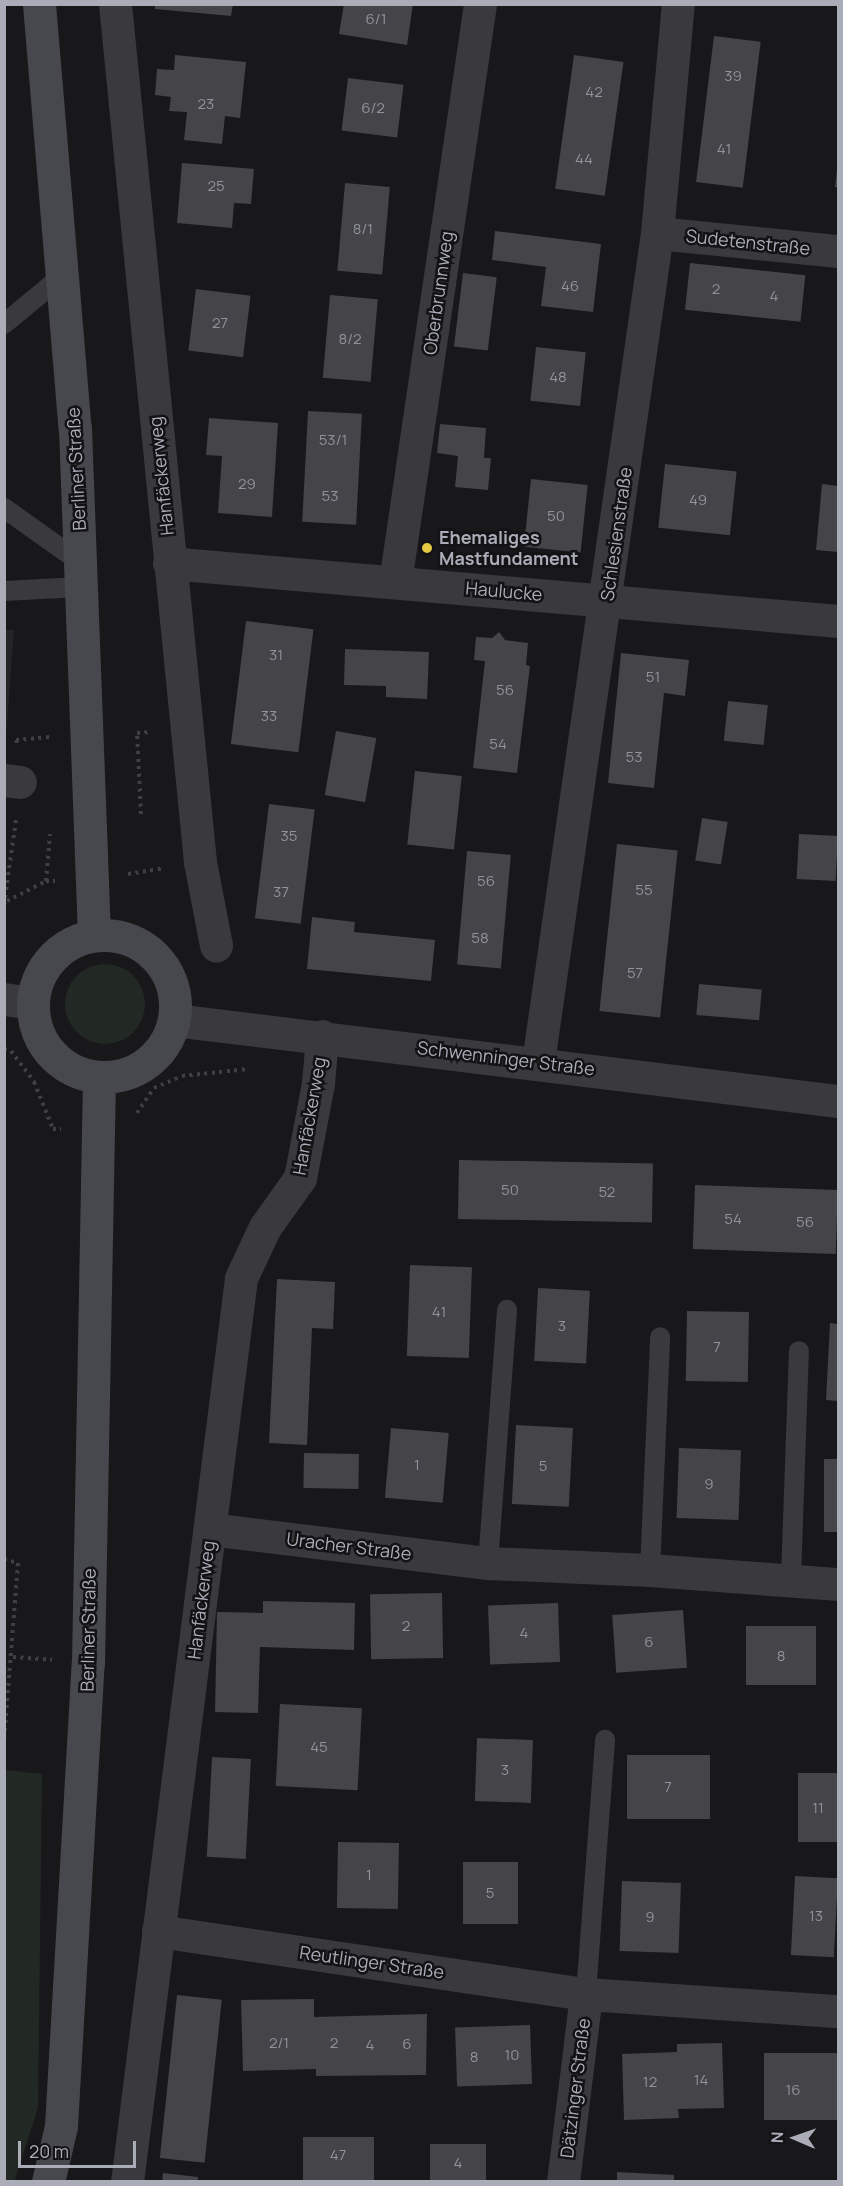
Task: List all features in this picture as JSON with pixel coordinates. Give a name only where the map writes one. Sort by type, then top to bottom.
[{"type":"main road","name":"Berliner Straße","points":[[39,4],[75,429],[94,935]]},
{"type":"main road","points":[[94,935],[117,935],[138,943],[156,957],[169,975],[175,997],[174,1020],[165,1044],[147,1062],[124,1074],[99,1077],[78,1072],[59,1061],[19,1001],[59,951],[94,935]]},
{"type":"main road","name":"Berliner Straße","points":[[48,2181],[61,2126],[88,1662],[99,1077]]},
{"type":"street","name":"Hanfäckerweg","points":[[115,4],[200,862],[216,945]]},
{"type":"street","name":"Oberbrunnweg","points":[[395,582],[480,4]]},
{"type":"street","name":"Schlesienstraße","points":[[538,1062],[607,600],[657,233],[678,4]]},
{"type":"street","name":"Sudetenstraße","points":[[657,233],[838,251]]},
{"type":"street","name":"Haulucke","points":[[169,563],[838,621]]},
{"type":"street","name":"Schwenninger Straße","points":[[174,1020],[538,1062],[838,1101]]},
{"type":"street","name":"Hanfäckerweg","points":[[127,2181],[241,1278],[265,1227],[300,1178],[318,1084],[322,1036]]},
{"type":"street","name":"Uracher Straße","points":[[210,1529],[488,1563],[791,1578],[838,1584]]},
{"type":"street","name":"Reutlinger Straße","points":[[158,1931],[586,1994],[838,2011]]},
{"type":"street","name":"Dätzinger Straße","points":[[563,2181],[586,1994]]},
{"type":"lane","points":[[4,324],[62,276]]},
{"type":"lane","points":[[4,508],[80,575]]},
{"type":"lane","points":[[4,591],[80,575]]},
{"type":"lane","points":[[488,1563],[507,1311]]},
{"type":"lane","points":[[650,1570],[660,1337]]},
{"type":"lane","points":[[791,1578],[800,1351]]},
{"type":"lane","points":[[586,1994],[605,1740]]},
{"type":"path","points":[[137,733],[141,814]]},
{"type":"path","points":[[4,905],[12,781]]},
{"type":"path","points":[[46,881],[51,828]]},
{"type":"path","points":[[4,1049],[11,1051],[34,1082],[53,1129],[133,1129],[135,1117],[154,1088],[182,1076],[226,1069],[261,1069]]},
{"type":"path","points":[[4,1559],[18,1563],[4,1739]]},
{"type":"shaded area","points":[[4,630],[14,630],[5,751]]},
{"type":"shaded area","points":[[105,964],[120,967],[133,976],[142,989],[145,1004],[142,1019],[133,1032],[120,1041],[105,1044],[90,1041],[77,1032],[68,1019],[65,1004],[68,989],[77,976],[90,967]]},
{"type":"shaded area","points":[[5,1770],[42,1774],[38,2108],[14,2182],[4,2181]]},
{"type":"building","points":[[155,4],[233,4],[231,16],[155,9]]},
{"type":"building","points":[[344,4],[413,4],[407,45],[339,34]]},
{"type":"building","points":[[714,36],[761,42],[743,188],[696,182]]},
{"type":"building","points":[[175,55],[246,62],[240,118],[225,116],[222,144],[184,140],[187,112],[169,111],[171,97],[155,95],[157,69],[174,70]]},
{"type":"building","points":[[574,55],[624,62],[605,196],[555,189]]},
{"type":"building","points":[[348,78],[404,85],[397,137],[342,131]]},
{"type":"building","points":[[182,163],[254,169],[251,204],[234,203],[232,228],[177,223]]},
{"type":"building","points":[[837,170],[838,187],[835,187]]},
{"type":"building","points":[[345,183],[390,187],[382,275],[337,271]]},
{"type":"building","points":[[495,231],[601,244],[593,312],[541,306],[546,267],[492,260]]},
{"type":"building","points":[[690,263],[805,275],[800,322],[685,310]]},
{"type":"building","points":[[463,273],[497,277],[488,351],[454,346]]},
{"type":"building","points":[[196,289],[251,296],[243,357],[188,351]]},
{"type":"building","points":[[330,295],[378,299],[371,382],[323,378]]},
{"type":"building","points":[[536,347],[586,352],[580,406],[530,401]]},
{"type":"building","points":[[308,411],[362,414],[356,525],[302,522]]},
{"type":"building","points":[[209,418],[278,423],[272,517],[218,513],[222,456],[206,455]]},
{"type":"building","points":[[440,424],[486,428],[484,458],[491,458],[488,490],[455,487],[458,456],[437,453]]},
{"type":"building","points":[[665,464],[737,472],[730,535],[658,528]]},
{"type":"building","points":[[531,479],[588,485],[581,553],[524,547]]},
{"type":"building","points":[[822,484],[838,486],[838,552],[816,550]]},
{"type":"building","points":[[246,621],[313,629],[298,752],[231,744]]},
{"type":"building","points":[[499,632],[505,640],[528,643],[526,665],[530,666],[517,773],[473,768],[485,661],[474,660],[476,637],[492,638]]},
{"type":"building","points":[[345,649],[429,652],[427,699],[386,697],[386,686],[344,685]]},
{"type":"building","points":[[621,653],[689,660],[685,696],[664,693],[654,788],[608,783]]},
{"type":"building","points":[[728,701],[768,705],[764,745],[724,741]]},
{"type":"building","points":[[336,731],[376,738],[365,802],[325,795]]},
{"type":"building","points":[[415,771],[462,776],[454,850],[407,845]]},
{"type":"building","points":[[269,804],[315,810],[301,924],[255,918]]},
{"type":"building","points":[[702,818],[728,822],[721,865],[695,860]]},
{"type":"building","points":[[799,834],[838,836],[836,881],[797,879]]},
{"type":"building","points":[[617,844],[678,850],[660,1017],[599,1011]]},
{"type":"building","points":[[467,851],[511,855],[501,968],[457,965]]},
{"type":"building","points":[[312,917],[355,922],[354,932],[435,940],[431,981],[307,969]]},
{"type":"building","points":[[699,984],[762,989],[759,1020],[696,1015]]},
{"type":"building","points":[[459,1160],[653,1163],[652,1222],[458,1219]]},
{"type":"building","points":[[695,1185],[838,1190],[836,1254],[693,1249]]},
{"type":"building","points":[[410,1265],[472,1267],[469,1358],[407,1356]]},
{"type":"building","points":[[277,1279],[335,1282],[333,1329],[312,1328],[307,1445],[269,1443]]},
{"type":"building","points":[[538,1288],[590,1291],[586,1364],[534,1361]]},
{"type":"building","points":[[687,1311],[749,1312],[748,1382],[686,1381]]},
{"type":"building","points":[[830,1323],[838,1324],[838,1401],[826,1400]]},
{"type":"building","points":[[516,1425],[573,1428],[569,1507],[512,1504]]},
{"type":"building","points":[[391,1428],[449,1433],[443,1503],[385,1498]]},
{"type":"building","points":[[679,1448],[741,1450],[739,1520],[677,1518]]},
{"type":"building","points":[[304,1453],[359,1454],[358,1489],[303,1488]]},
{"type":"building","points":[[824,1459],[838,1459],[838,1532],[824,1532]]},
{"type":"building","points":[[442,1593],[443,1658],[371,1659],[370,1594]]},
{"type":"building","points":[[263,1601],[355,1603],[354,1650],[260,1647],[258,1713],[215,1712],[217,1612],[263,1613]]},
{"type":"building","points":[[558,1603],[560,1662],[490,1664],[488,1605]]},
{"type":"building","points":[[683,1610],[687,1668],[616,1673],[612,1615]]},
{"type":"building","points":[[746,1626],[816,1626],[816,1685],[746,1685]]},
{"type":"building","points":[[280,1704],[362,1708],[358,1790],[276,1786]]},
{"type":"building","points":[[477,1738],[533,1740],[531,1803],[475,1801]]},
{"type":"building","points":[[627,1755],[710,1755],[710,1819],[627,1819]]},
{"type":"building","points":[[212,1757],[251,1759],[246,1859],[207,1857]]},
{"type":"building","points":[[798,1773],[838,1773],[838,1842],[798,1842]]},
{"type":"building","points":[[338,1842],[399,1843],[398,1909],[337,1908]]},
{"type":"building","points":[[463,1862],[518,1862],[518,1924],[463,1924]]},
{"type":"building","points":[[795,1876],[838,1878],[834,1957],[791,1955]]},
{"type":"building","points":[[622,1881],[681,1883],[679,1953],[620,1951]]},
{"type":"building","points":[[177,1995],[222,2000],[205,2163],[160,2158]]},
{"type":"building","points":[[314,1999],[314,2017],[427,2014],[426,2075],[316,2076],[316,2069],[243,2071],[241,2000]]},
{"type":"building","points":[[530,2025],[532,2084],[457,2087],[455,2028]]},
{"type":"building","points":[[722,2043],[724,2108],[678,2109],[679,2118],[624,2120],[622,2054],[677,2052],[677,2044]]},
{"type":"building","points":[[764,2053],[838,2053],[838,2120],[764,2120]]},
{"type":"building","points":[[303,2137],[374,2137],[374,2182],[303,2182]]},
{"type":"building","points":[[430,2144],[486,2144],[486,2182],[430,2182]]},
{"type":"building","points":[[617,2172],[674,2175],[674,2182],[617,2182]]},
{"type":"building","points":[[163,2173],[198,2177],[197,2182],[162,2182]]},
{"type":"place","name":"Ehemaliges Mastfundament","points":[[427,548]]}]
